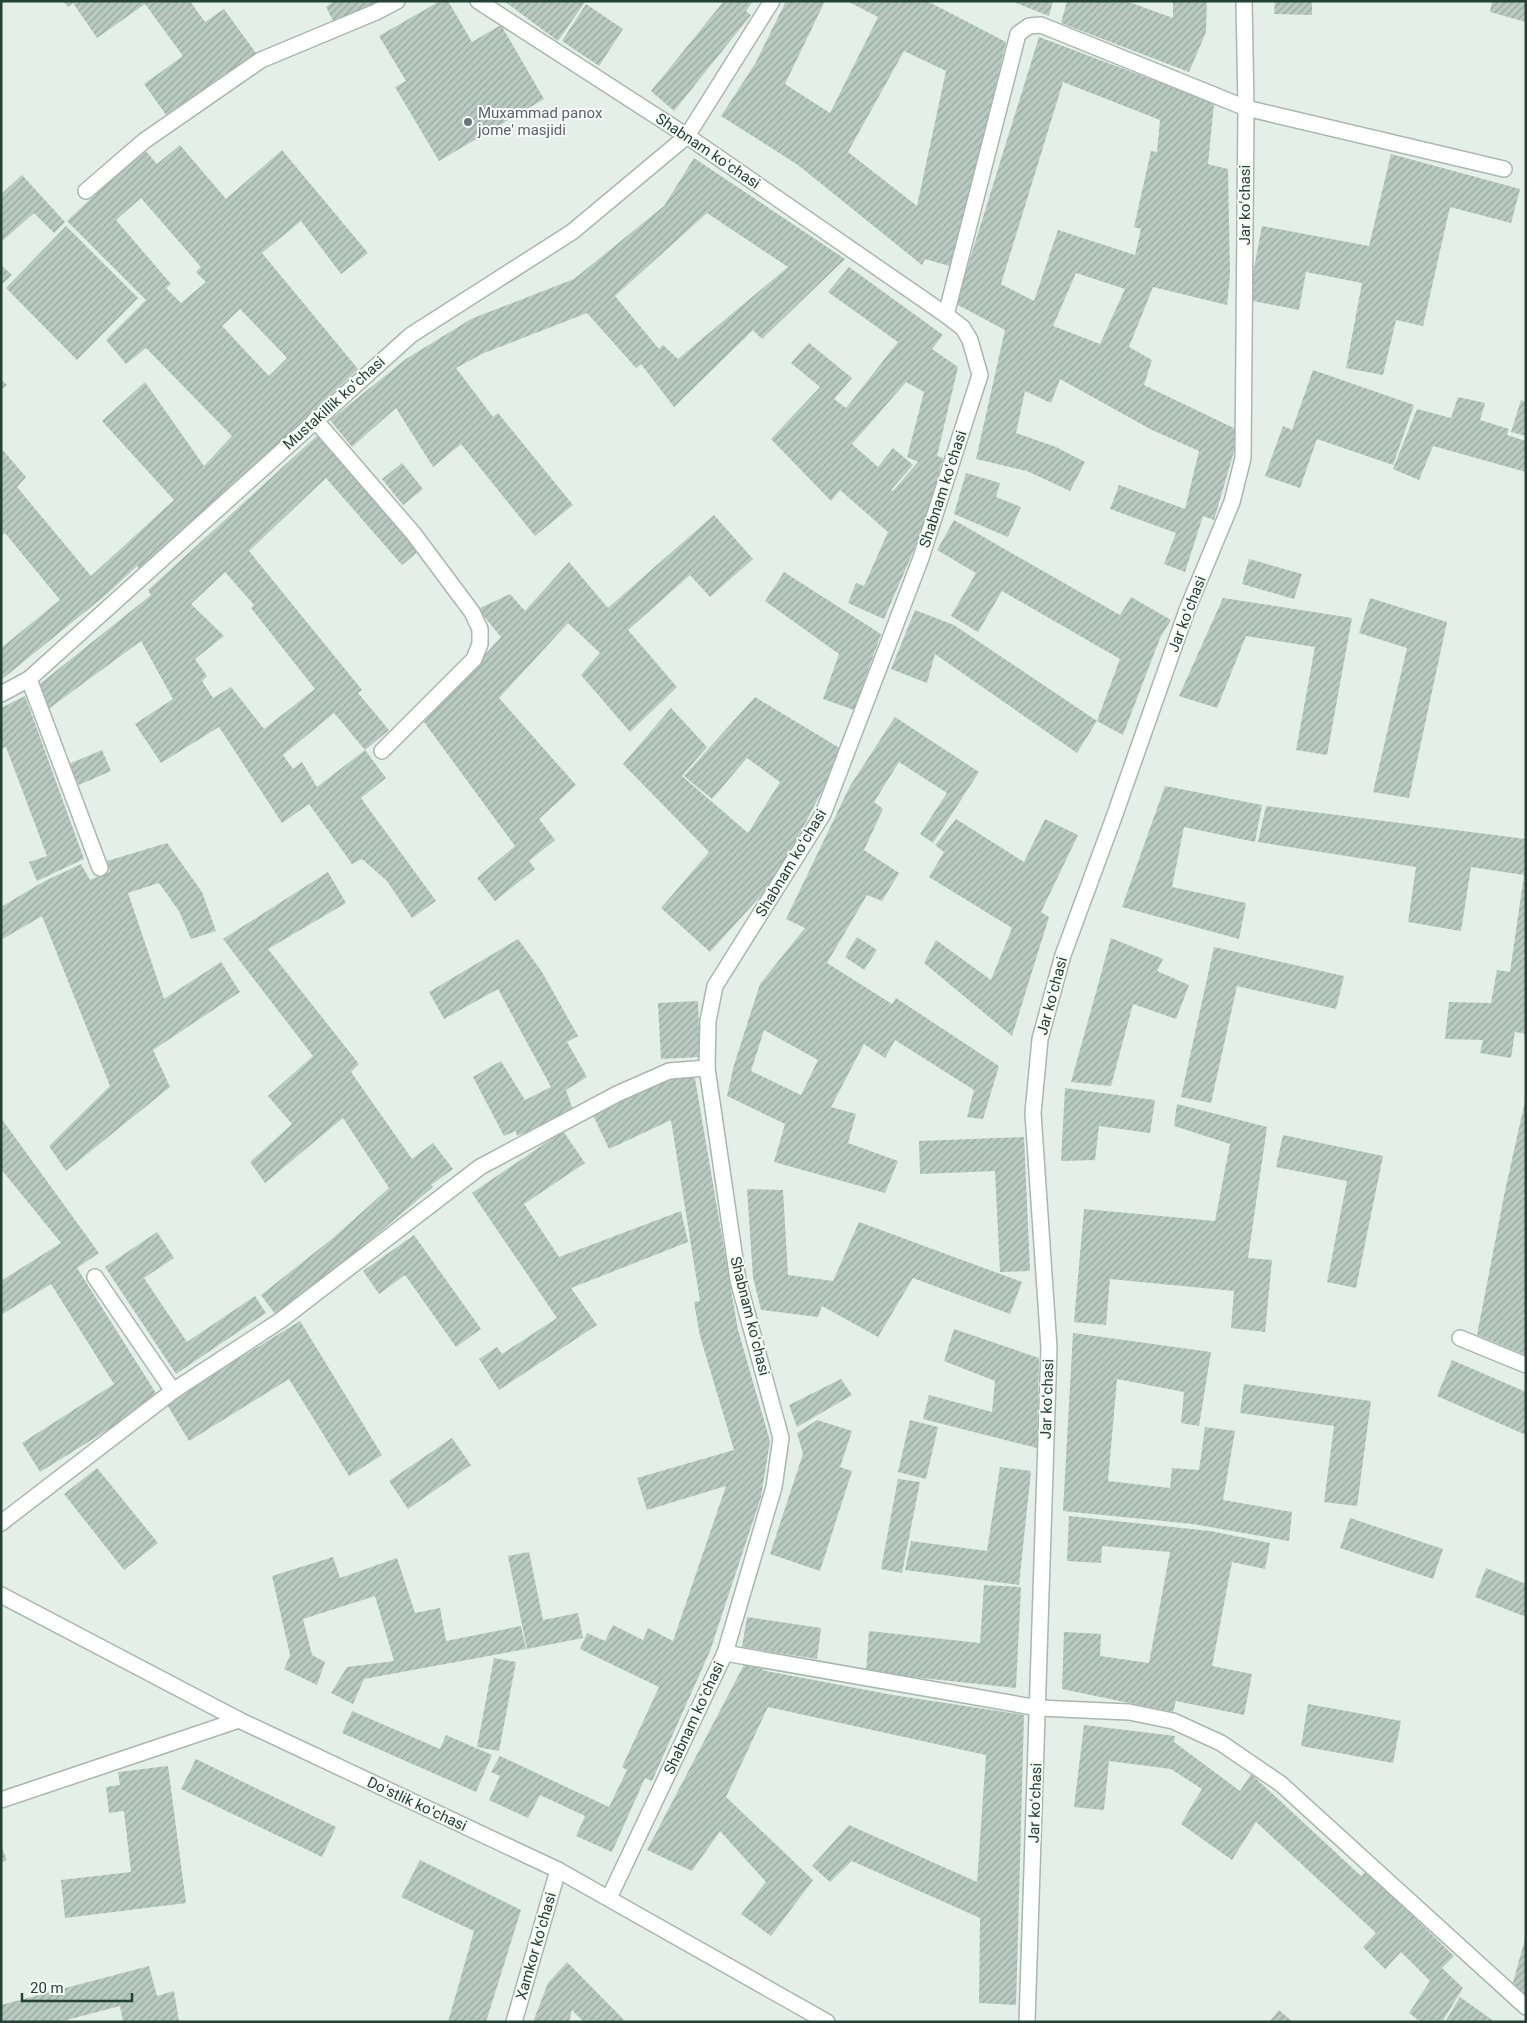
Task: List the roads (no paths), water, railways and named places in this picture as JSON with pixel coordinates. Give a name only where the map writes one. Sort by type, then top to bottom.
[{"type":"street","points":[[86,191],[144,141],[261,60],[397,1]]},
{"type":"street","name":"Shabnam koʻchasi","points":[[478,1],[687,136],[964,328],[970,340],[980,375],[921,558],[823,814],[715,986],[708,1021],[707,1068],[738,1280],[781,1438],[774,1487],[725,1653],[609,1898]]},
{"type":"street","name":"Mustakillik koʻchasi","points":[[1,694],[29,679],[411,335],[572,232],[687,136],[772,1]]},
{"type":"street","name":"Jar koʻchasi","points":[[1027,2022],[1049,1348],[1033,1113],[1040,1039],[1063,955],[1187,610],[1232,502],[1244,458],[1246,108],[1244,1]]},
{"type":"street","points":[[946,315],[1018,34],[1023,29],[1041,25],[1246,108],[1504,169]]},
{"type":"street","points":[[315,420],[413,533],[472,612],[480,629],[480,644],[474,659],[382,751]]},
{"type":"street","points":[[29,679],[100,868]]},
{"type":"street","points":[[1,1523],[173,1391],[281,1320],[480,1168],[626,1090],[669,1071],[707,1068]]},
{"type":"street","points":[[95,1277],[173,1391]]},
{"type":"street","points":[[1460,1338],[1526,1365]]},
{"type":"street","name":"Doʻstlik koʻchasi","points":[[1,1595],[240,1720],[558,1870],[827,2022]]},
{"type":"street","points":[[725,1653],[1038,1708],[1129,1712],[1173,1721],[1221,1743],[1282,1784],[1526,2007]]},
{"type":"street","points":[[1,1800],[240,1720]]},
{"type":"street","name":"Xamkor koʻchasi","points":[[514,2022],[558,1870]]},
{"type":"place","name":"Muxammad panox jome' masjidi","points":[[468,122]]}]
